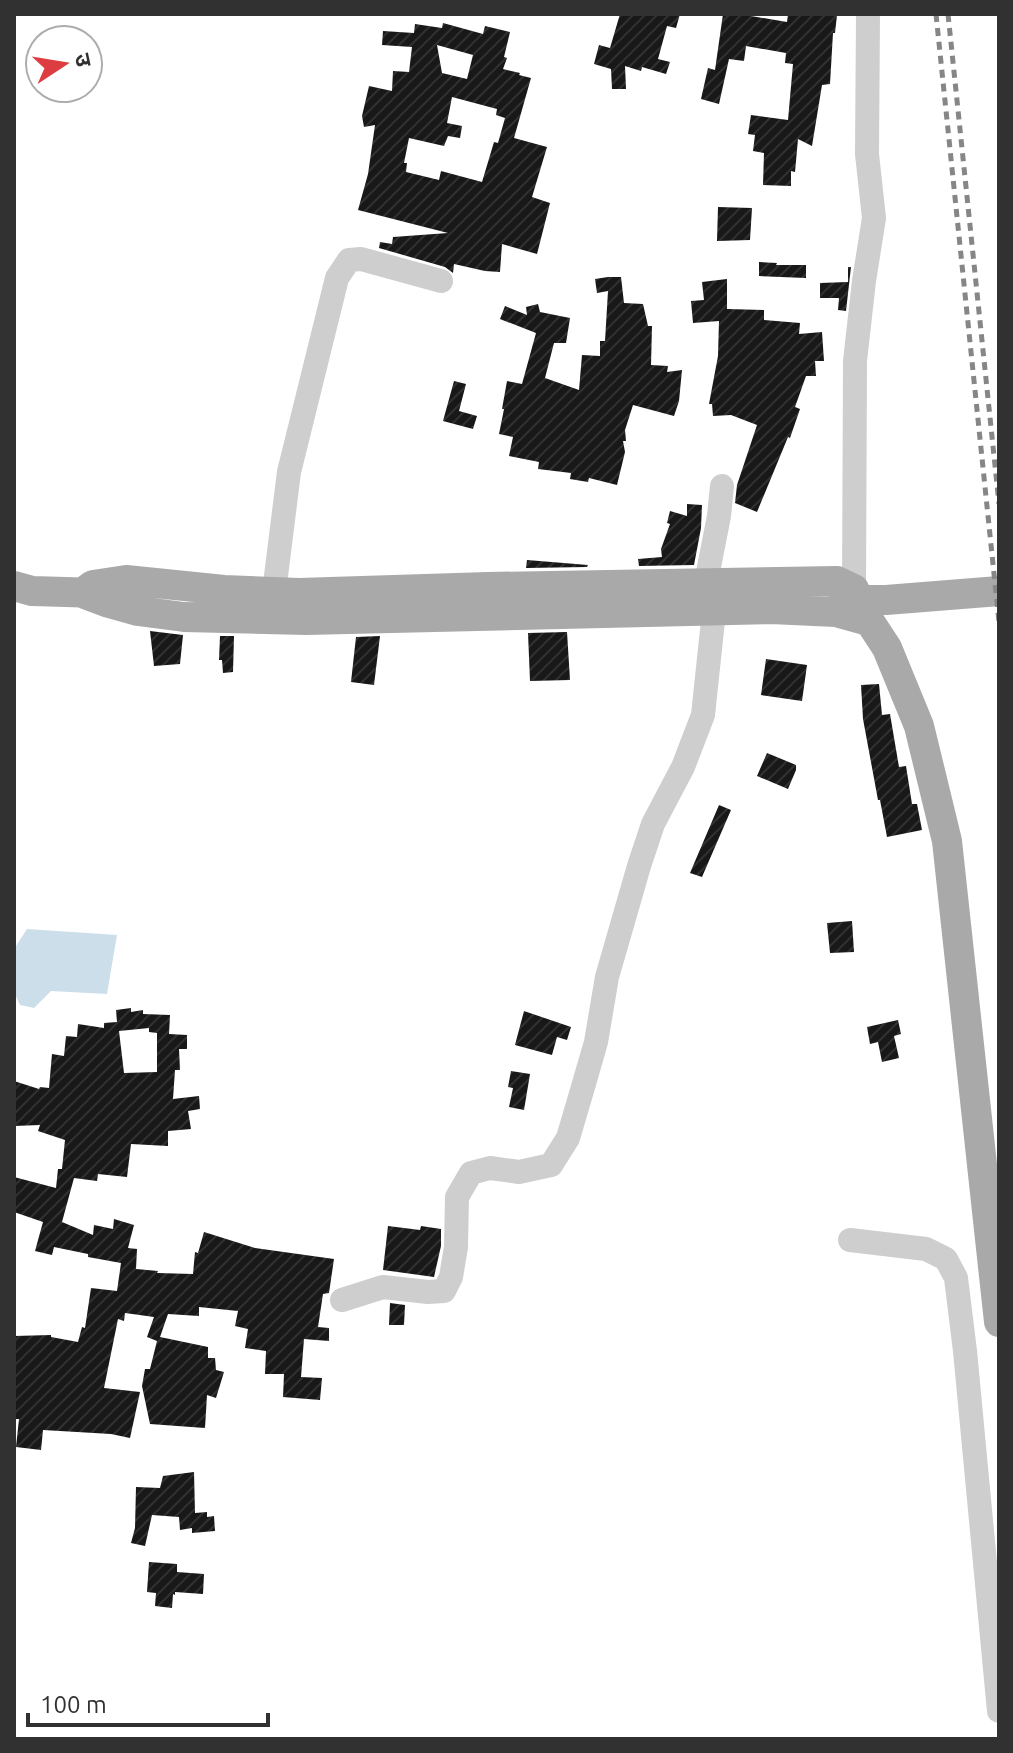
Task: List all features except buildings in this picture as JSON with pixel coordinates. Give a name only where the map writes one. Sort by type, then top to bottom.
[{"type":"main road","points":[[82,593],[93,585],[126,580],[224,590],[299,593],[488,587],[712,597],[771,609],[836,612],[870,622]]},
{"type":"main road","points":[[82,593],[138,611],[184,617],[306,620],[712,597],[837,581],[854,589],[887,648],[919,726],[947,841],[999,1322]]},
{"type":"main road","points":[[14,586],[32,591],[114,593],[260,607],[349,609],[886,600],[999,591]]},
{"type":"street","points":[[854,589],[855,361],[874,218],[867,154],[868,14]]},
{"type":"street","points":[[274,592],[289,472],[337,278],[349,260],[361,259],[441,281]]},
{"type":"street","points":[[342,1300],[383,1287],[444,1291],[451,1277],[456,1247],[457,1197],[471,1173],[490,1168],[519,1172],[551,1165],[568,1138],[596,1042],[607,977],[639,866],[653,824],[683,767],[703,715],[712,597],[708,572],[722,486]]},
{"type":"street","points":[[850,1240],[926,1249],[946,1259],[956,1278],[999,1711]]},
{"type":"water","points":[[27,929],[117,935],[107,994],[51,991],[34,1008],[20,1005],[14,992],[14,949]]},
{"type":"railway","points":[[936,14],[999,622]]},
{"type":"railway","points":[[948,14],[999,504]]}]
